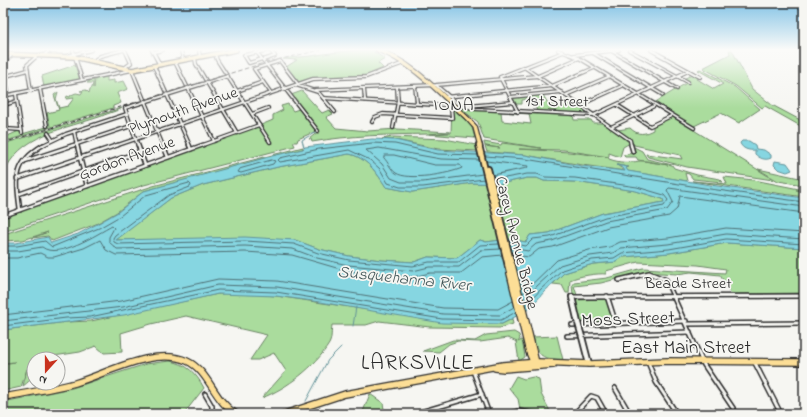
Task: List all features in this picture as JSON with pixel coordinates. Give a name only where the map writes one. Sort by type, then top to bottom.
[{"type":"main road","points":[[412,69],[475,124],[479,140]]},
{"type":"main road","points":[[431,86],[447,96],[454,106],[473,124],[479,140]]},
{"type":"main road","name":"Carey Avenue Bridge","points":[[479,140],[534,364]]},
{"type":"main road","points":[[522,364],[527,360],[531,352],[549,363]]},
{"type":"main road","points":[[3,397],[76,382],[152,358],[171,357],[186,361],[196,367],[221,403],[236,414]]},
{"type":"main road","name":"East Main Street","points":[[284,414],[347,394],[473,370],[522,364],[589,364],[648,361],[804,362]]},
{"type":"main road","name":"East Main Street","points":[[491,368],[504,369],[549,363],[568,364]]},
{"type":"street","points":[[5,69],[8,95]]},
{"type":"street","points":[[79,69],[82,80]]},
{"type":"street","points":[[155,69],[191,149]]},
{"type":"street","points":[[177,69],[214,141]]},
{"type":"street","points":[[200,69],[237,133]]},
{"type":"street","points":[[224,69],[270,142]]},
{"type":"street","points":[[254,69],[271,93]]},
{"type":"street","points":[[269,69],[318,131]]},
{"type":"street","points":[[286,69],[297,84],[315,90],[431,86],[501,80],[538,76],[553,69]]},
{"type":"street","name":"Plymouth Avenue","points":[[17,179],[297,84],[315,79],[369,76],[387,69]]},
{"type":"street","points":[[501,80],[501,76],[518,69]]},
{"type":"street","points":[[528,69],[630,140],[633,152]]},
{"type":"street","points":[[436,85],[447,96],[507,91],[552,86],[591,69]]},
{"type":"street","points":[[597,69],[693,129]]},
{"type":"street","points":[[620,69],[663,95]]},
{"type":"street","points":[[643,69],[677,89]]},
{"type":"street","points":[[664,69],[688,82]]},
{"type":"street","points":[[685,69],[700,77]]},
{"type":"street","points":[[6,76],[28,70],[31,91]]},
{"type":"street","points":[[3,96],[132,70],[168,157]]},
{"type":"street","name":"1st Street","points":[[465,106],[476,109],[518,112],[594,115],[688,71]]},
{"type":"street","points":[[146,165],[125,108],[228,76]]},
{"type":"street","points":[[566,95],[608,76]]},
{"type":"street","points":[[501,80],[518,112]]},
{"type":"street","points":[[237,91],[263,82]]},
{"type":"street","points":[[415,86],[417,103]]},
{"type":"street","points":[[580,105],[622,86]]},
{"type":"street","points":[[393,128],[398,102],[397,87]]},
{"type":"street","points":[[364,88],[365,100]]},
{"type":"street","points":[[40,89],[47,126]]},
{"type":"street","points":[[315,90],[335,112]]},
{"type":"street","points":[[510,97],[561,92]]},
{"type":"street","points":[[16,94],[17,101],[21,132],[7,129],[4,105],[17,101]]},
{"type":"street","points":[[323,98],[454,106],[513,102]]},
{"type":"street","points":[[617,104],[650,126],[671,116]]},
{"type":"street","points":[[372,122],[375,117],[381,114],[452,118],[454,106]]},
{"type":"street","points":[[611,127],[655,106]]},
{"type":"street","points":[[252,114],[268,108]]},
{"type":"street","points":[[20,210],[17,179],[18,171],[24,161],[38,148],[52,139],[127,114]]},
{"type":"street","name":"Gordon Avenue","points":[[3,216],[259,124]]},
{"type":"street","points":[[24,161],[132,126]]},
{"type":"street","points":[[74,131],[87,186]]},
{"type":"street","points":[[48,133],[52,139]]},
{"type":"street","points":[[19,194],[141,151]]},
{"type":"street","points":[[619,280],[643,272],[666,280],[703,361],[737,414]]},
{"type":"street","points":[[607,296],[616,324]]},
{"type":"street","name":"Beade Street","points":[[572,297],[804,296]]},
{"type":"street","points":[[572,297],[589,364]]},
{"type":"street","points":[[572,325],[686,323],[713,325],[804,324]]},
{"type":"street","name":"Moss Street","points":[[567,336],[690,332]]},
{"type":"street","points":[[648,361],[656,382],[677,414]]},
{"type":"street","points":[[755,362],[781,414]]},
{"type":"street","points":[[473,370],[489,414]]},
{"type":"street","points":[[616,388],[630,414]]},
{"type":"street","points":[[205,394],[212,406],[212,414]]},
{"type":"street","points":[[414,414],[482,394]]},
{"type":"street","points":[[574,414],[582,409],[589,397],[597,398],[606,414]]},
{"type":"street","points":[[508,414],[518,411],[535,414]]},
{"type":"green space","points":[[62,69],[76,69],[80,80],[44,87],[42,76]]},
{"type":"green space","points":[[288,69],[380,69],[367,75],[311,78],[299,82]]},
{"type":"green space","points":[[701,69],[735,87],[760,109],[739,123],[721,113],[692,127],[654,103],[688,82],[683,79],[694,74],[700,78],[697,79],[714,89],[723,84],[698,70]]},
{"type":"green space","points":[[706,69],[742,69],[752,89],[772,105],[804,122],[804,128],[765,106],[762,108],[736,86]]},
{"type":"green space","points":[[107,77],[107,81],[114,80],[114,83],[124,81],[128,89],[117,93],[121,103],[113,106],[113,108],[3,142],[3,138],[19,131],[22,134],[50,126],[47,113],[59,110],[54,95],[58,92],[56,99],[59,108],[68,106],[74,98],[66,99],[67,96],[70,97],[76,93],[81,94],[83,91],[80,91],[86,90],[89,93],[90,89],[92,88],[93,83],[87,83],[90,81],[83,81],[94,80],[94,88],[95,79]]},
{"type":"green space","points":[[302,91],[322,113],[329,110],[333,114],[326,117],[336,128],[368,131],[397,129],[450,132],[429,134],[451,133],[452,107],[471,124],[475,138],[428,134],[355,137],[312,142],[311,139],[309,139],[319,131],[291,95]]},
{"type":"green space","points":[[543,95],[549,105],[559,104],[560,101],[568,101],[567,98],[590,114],[538,112],[530,99],[522,100],[522,104],[516,104],[513,98]]},
{"type":"green space","points":[[288,104],[293,111],[299,109],[316,131],[298,139],[297,142],[293,142],[295,146],[144,185],[3,232],[3,217],[258,126],[272,144],[261,125],[273,120],[273,115],[283,110],[281,106]]},
{"type":"green space","points":[[463,107],[475,110],[573,115],[574,120],[591,120],[593,123],[604,123],[630,143],[623,147],[620,157],[609,153],[609,157],[564,150],[519,149],[569,152],[608,157],[609,159],[621,162],[643,161],[638,160],[636,157],[625,157],[623,155],[634,153],[634,147],[642,151],[647,159],[672,165],[674,168],[697,175],[720,179],[723,182],[693,179],[689,174],[685,173],[687,181],[627,171],[626,168],[629,167],[617,165],[625,171],[525,155],[487,152],[484,142],[501,145],[502,143],[541,148],[484,139],[478,122],[461,109]],"holes":[[[501,112],[529,114],[531,124],[502,121]]]},
{"type":"green space","points":[[122,108],[44,135],[31,142],[19,151],[10,162],[3,176],[3,144]]},
{"type":"green space","points":[[671,116],[773,180],[687,167],[648,157],[646,154],[682,159],[680,155],[634,145],[631,140],[618,130],[630,128],[633,131],[642,134],[653,130],[653,126]]},
{"type":"green space","points":[[392,137],[445,139],[476,145],[478,151],[438,149],[396,140],[382,139]]},
{"type":"green space","points":[[303,147],[303,149],[144,191],[117,212],[96,224],[52,241],[48,236],[32,238],[48,232],[23,240],[3,241],[4,234],[153,186]]},
{"type":"green space","points":[[349,154],[361,158],[366,162],[375,171],[386,187],[412,192],[472,183],[499,184],[527,178],[537,178],[544,181],[575,182],[636,191],[663,199],[664,202],[603,213],[549,233],[530,235],[526,242],[509,239],[486,242],[480,240],[457,258],[428,257],[414,262],[349,256],[319,249],[295,240],[115,240],[171,198],[203,185],[278,167]]},
{"type":"green space","points":[[758,169],[804,179],[804,185],[778,181]]},
{"type":"green space","points":[[724,177],[754,180],[804,190],[796,190],[804,191],[804,197],[692,181],[727,184]]},
{"type":"green space","points":[[727,243],[804,248],[804,293],[731,294],[720,275],[691,272],[677,274],[644,272],[601,283],[574,286],[577,295],[573,294],[572,285],[574,282],[607,278],[643,268],[725,273],[726,269],[698,265],[638,262],[606,271],[606,274],[588,275],[570,280],[569,293],[566,293],[562,285],[553,284],[564,273],[593,264],[616,262],[622,257],[669,253]]},
{"type":"green space","points":[[238,293],[276,296],[376,311],[502,324],[512,319],[513,324],[500,328],[430,327],[379,321],[366,325],[332,325],[330,342],[316,361],[290,383],[262,398],[286,371],[274,353],[258,360],[250,360],[267,335],[186,316],[121,333],[122,352],[104,353],[96,346],[80,352],[66,354],[66,351],[26,351],[26,372],[21,387],[3,391],[3,364],[15,362],[3,363],[3,330],[67,322],[91,321],[218,294]]},
{"type":"green space","points":[[606,299],[614,323],[581,323],[575,300]]},
{"type":"green space","points":[[514,332],[519,335],[520,339],[518,342],[522,340],[525,357],[519,361],[517,342],[508,338],[480,342],[458,341],[449,344],[439,352],[423,351],[453,340],[475,341],[486,335]]},
{"type":"green space","points":[[557,336],[563,360],[550,359],[542,356],[537,349],[533,337]]},
{"type":"green space","points":[[170,361],[176,362],[186,367],[198,378],[204,388],[186,411],[186,414],[3,414],[3,402],[57,391],[66,391],[66,389],[146,364]]},
{"type":"green space","points":[[26,373],[26,384],[23,386]]},
{"type":"green space","points":[[516,376],[524,379],[533,377],[539,379],[541,394],[551,413],[520,409],[518,399],[509,388]]},
{"type":"green space","points":[[370,394],[383,403],[384,409],[380,414],[362,414]]},
{"type":"water","name":"Susquehanna River","points":[[372,139],[395,140],[438,150],[525,155],[582,166],[625,171],[617,165],[628,167],[626,168],[628,171],[710,185],[804,198],[804,248],[727,243],[669,253],[623,257],[616,262],[593,264],[564,273],[529,309],[502,324],[442,323],[276,296],[218,294],[124,315],[3,330],[3,243],[16,243],[48,237],[51,243],[78,234],[97,224],[118,212],[144,191],[303,149],[305,147]],"holes":[[[349,154],[366,162],[379,176],[386,187],[412,192],[472,183],[499,184],[527,178],[537,178],[544,181],[575,182],[636,191],[663,199],[664,202],[603,213],[549,233],[530,235],[526,242],[509,239],[486,242],[480,240],[457,258],[428,257],[414,262],[349,256],[319,249],[295,240],[245,237],[116,240],[171,198],[203,185],[278,167]]]},
{"type":"water","points":[[742,141],[749,141],[755,145],[756,149],[764,150],[771,155],[771,158],[762,159],[758,157],[755,154],[755,150],[748,150],[742,147],[740,143]]},
{"type":"water","points":[[775,161],[787,163],[792,170],[787,172],[778,169],[774,165]]},
{"type":"waterway","points":[[304,147],[302,140],[316,132]]},
{"type":"waterway","points":[[353,326],[356,307]]},
{"type":"waterway","points":[[306,401],[328,360],[341,347]]},
{"type":"railway","points":[[3,143],[243,69]]},
{"type":"district","name":"IONA","points":[[454,105]]},
{"type":"district","name":"LARKSVILLE","points":[[418,364]]}]
